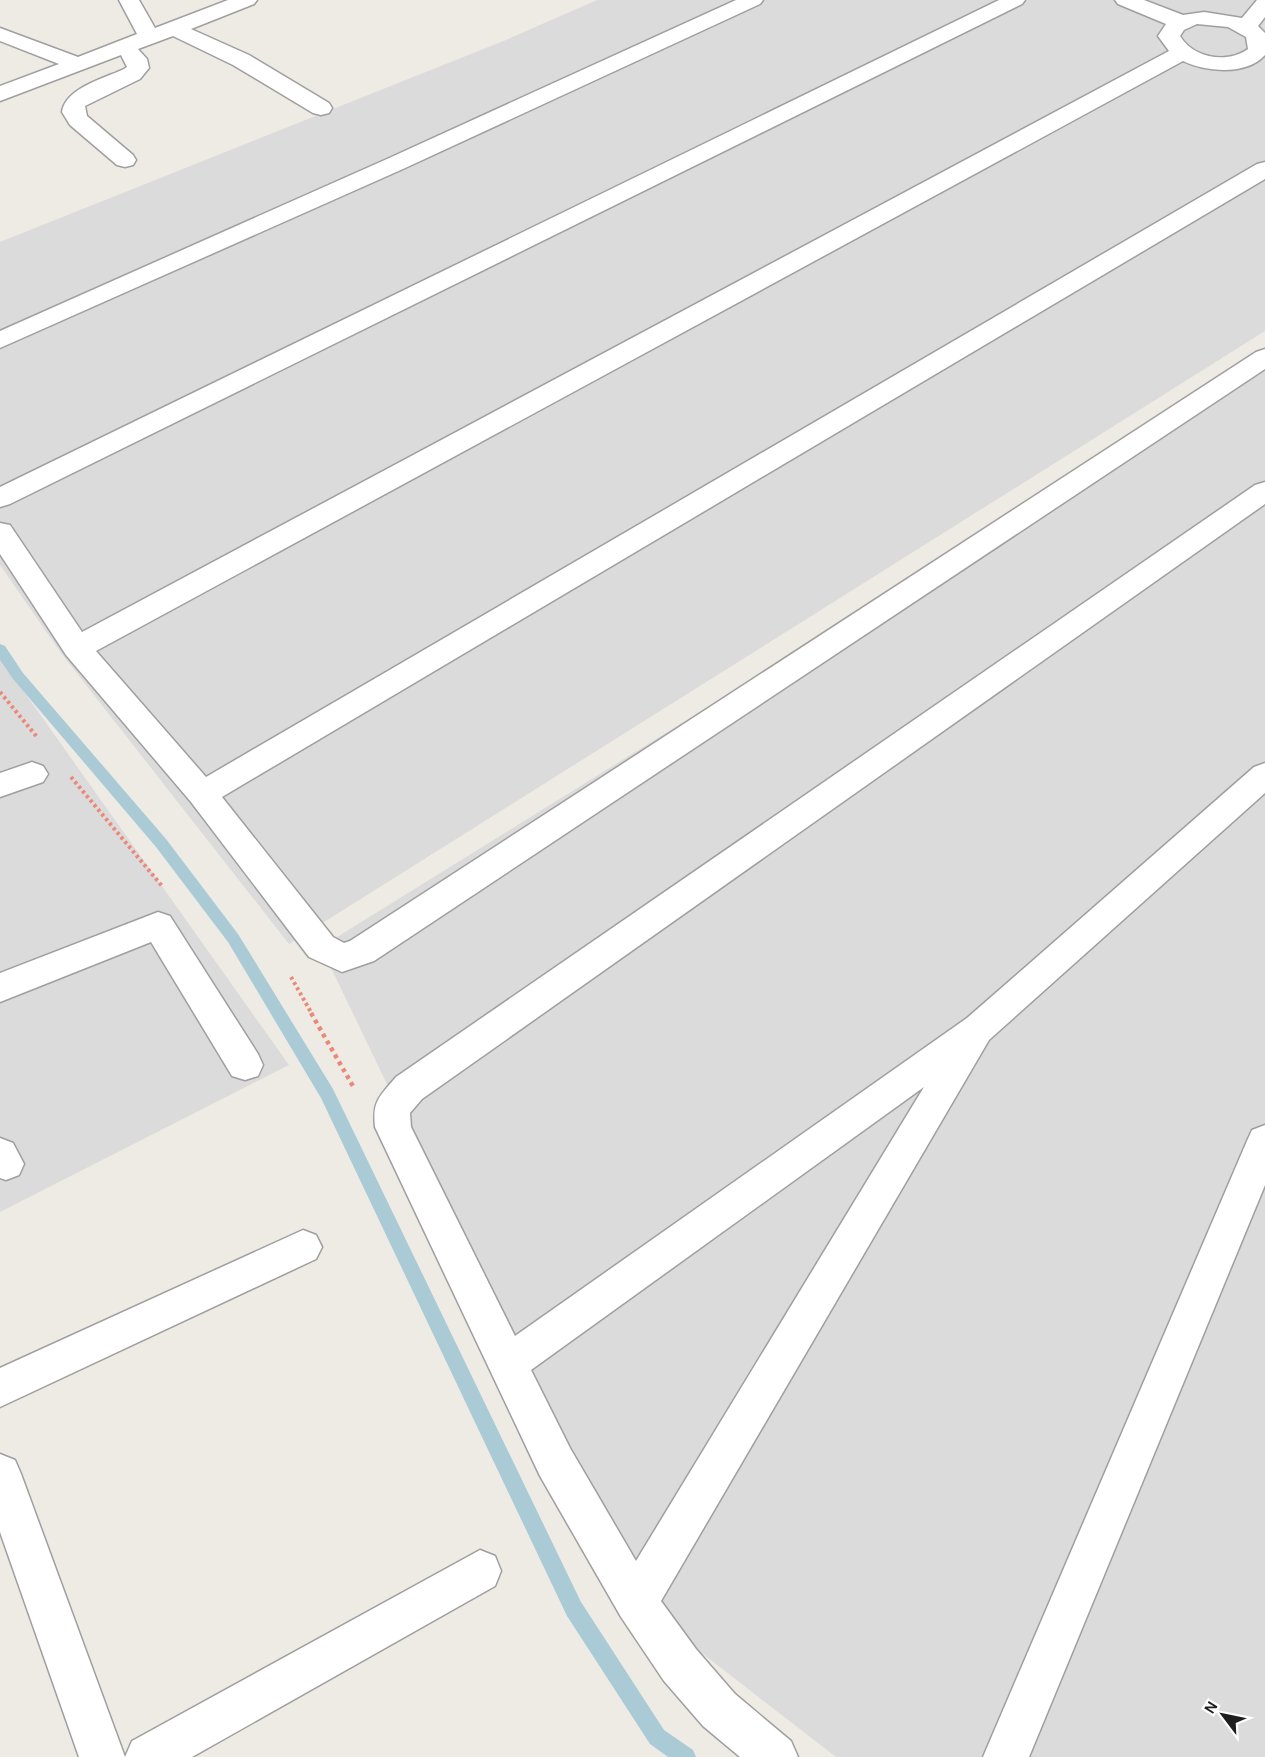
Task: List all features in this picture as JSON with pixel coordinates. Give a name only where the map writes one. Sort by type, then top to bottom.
[{"type":"street","points":[[129,0],[148,36]]},
{"type":"street","points":[[0,94],[247,0]]},
{"type":"street","points":[[0,340],[395,164],[753,0]]},
{"type":"street","points":[[0,498],[1015,0]]},
{"type":"street","points":[[1125,0],[1181,22]]},
{"type":"street","points":[[1246,27],[1265,4]]},
{"type":"street","points":[[1196,18],[1214,18],[1246,27],[1260,43],[1258,61],[1217,62],[1198,60],[1182,53],[1172,45],[1169,36],[1172,28],[1181,22],[1196,18]]},
{"type":"street","points":[[174,27],[194,39],[241,60],[321,108]]},
{"type":"street","points":[[0,34],[78,64]]},
{"type":"street","points":[[124,46],[136,59],[138,68],[132,74],[83,97],[74,104],[73,112],[78,120],[125,160]]},
{"type":"street","points":[[77,648],[1182,53]]},
{"type":"street","points":[[202,795],[1265,169]]},
{"type":"street","points":[[0,532],[77,648],[202,795],[321,947],[342,958],[362,951],[1265,357]]},
{"type":"street","points":[[775,1757],[719,1710],[680,1665],[636,1602],[555,1462],[393,1127],[391,1109],[409,1088],[1265,491]]},
{"type":"street","points":[[0,785],[32,774]]},
{"type":"street","points":[[508,1364],[979,1028],[1265,775]]},
{"type":"street","points":[[0,988],[158,925],[246,1065]]},
{"type":"street","points":[[636,1602],[979,1028]]},
{"type":"street","points":[[1006,1757],[1265,1141]]},
{"type":"street","points":[[0,1388],[303,1247]]},
{"type":"street","points":[[0,1474],[102,1757]]},
{"type":"street","points":[[148,1757],[480,1571]]},
{"type":"path","points":[[0,692],[45,746]]},
{"type":"path","points":[[67,773],[164,889]]},
{"type":"shaded area","points":[[597,0],[1265,0],[1265,331],[289,944],[61,653],[0,565],[0,242],[506,40]]},
{"type":"shaded area","points":[[1265,361],[1265,1757],[836,1757],[636,1602],[321,947]]},
{"type":"shaded area","points":[[0,658],[289,1065],[0,1212]]},
{"type":"waterway","points":[[0,649],[18,676],[161,843],[233,938],[327,1094],[574,1609],[657,1737],[686,1757]]}]
